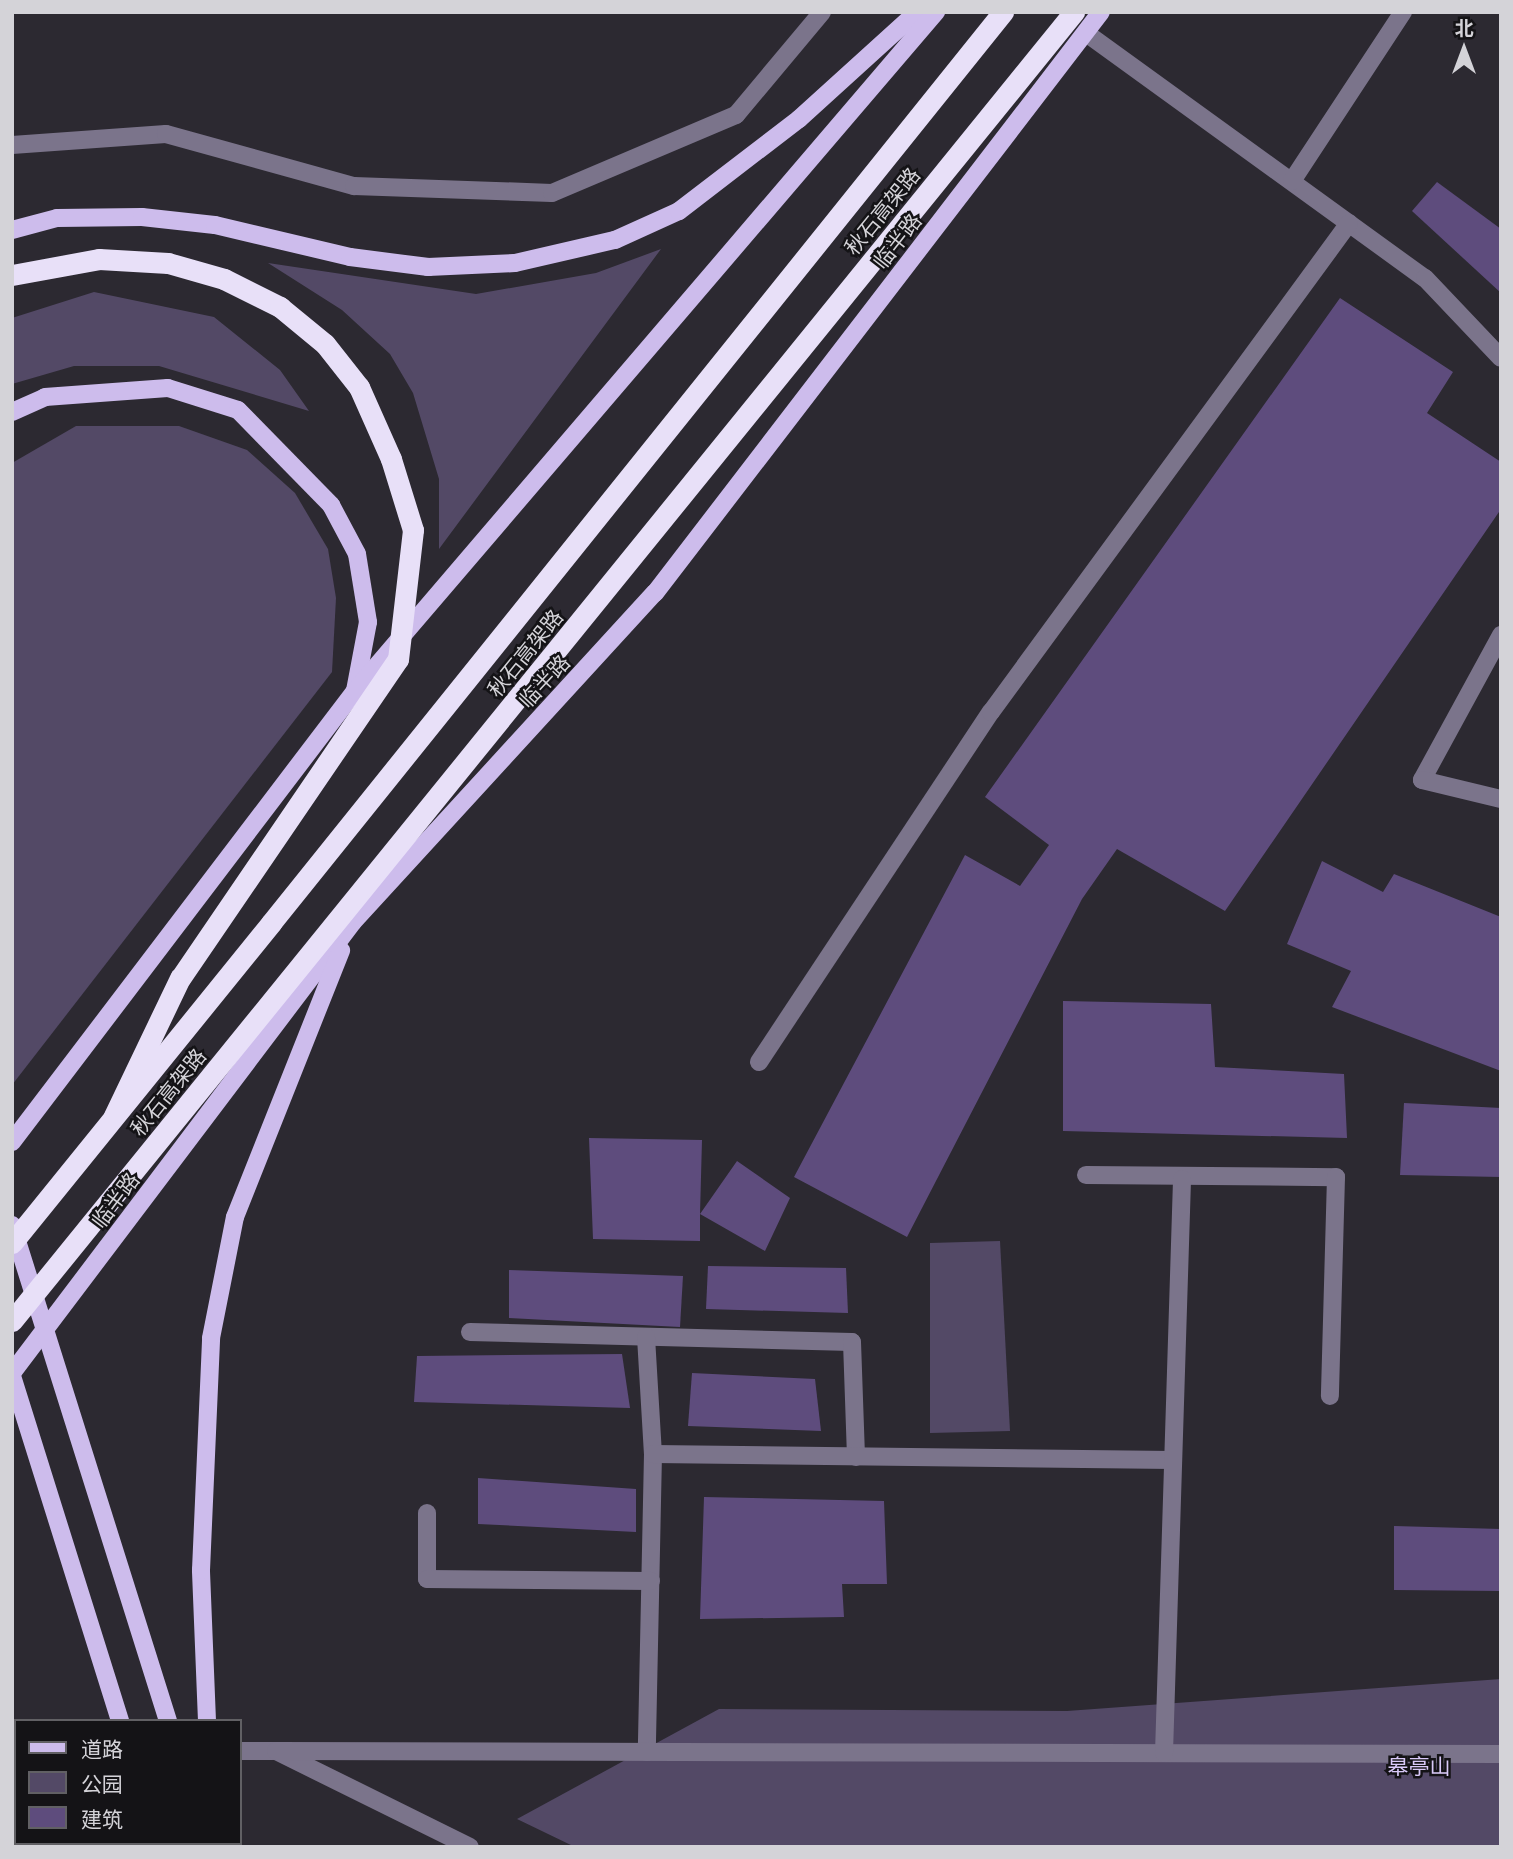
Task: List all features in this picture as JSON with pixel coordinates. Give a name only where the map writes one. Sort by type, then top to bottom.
[{"type":"highway","name":"秋石高架路","points":[[12,1243],[1003,12]]},
{"type":"highway","name":"秋石高架路","points":[[12,1321],[1074,12]]},
{"type":"highway","points":[[12,275],[99,259],[168,263],[224,279],[280,307],[325,344],[359,387],[391,459],[413,530],[398,659],[180,978],[114,1116]]},
{"type":"main road","points":[[12,230],[57,218],[142,217],[215,225],[350,257],[428,267],[515,263],[615,240],[680,211],[799,119],[917,12]]},
{"type":"main road","points":[[12,1142],[355,691],[936,12]]},
{"type":"main road","name":"临半路","points":[[12,1375],[353,922],[655,593],[1101,12]]},
{"type":"main road","points":[[12,412],[45,397],[168,388],[238,410],[331,505],[356,554],[368,622],[355,691]]},
{"type":"main road","points":[[207,1719],[201,1570],[211,1338],[234,1217],[304,1032],[353,922]]},
{"type":"main road","points":[[12,1225],[168,1719]]},
{"type":"main road","points":[[12,1375],[119,1719]]},
{"type":"street","points":[[12,145],[166,134],[355,186],[552,193],[736,115],[821,12]]},
{"type":"street","points":[[1292,181],[1403,12]]},
{"type":"street","points":[[1086,33],[1425,278],[1501,358]]},
{"type":"street","points":[[759,1062],[991,712],[1349,223]]},
{"type":"street","points":[[1501,635],[1422,780],[1501,799]]},
{"type":"street","points":[[1086,1175],[1181,1179],[1336,1177],[1330,1396]]},
{"type":"street","points":[[1164,1753],[1181,1179]]},
{"type":"street","points":[[470,1332],[852,1342],[856,1457]]},
{"type":"street","points":[[646,1337],[653,1454],[647,1752]]},
{"type":"street","points":[[653,1454],[1173,1460]]},
{"type":"street","points":[[427,1513],[427,1578],[651,1581]]},
{"type":"street","points":[[242,1751],[1501,1754]]},
{"type":"street","points":[[276,1751],[470,1847]]},
{"type":"green space","points":[[661,249],[439,549],[439,479],[413,393],[390,354],[342,310],[268,263],[476,294],[596,273]]},
{"type":"green space","points":[[94,292],[214,317],[280,370],[309,411],[159,366],[74,366],[12,384],[12,318]]},
{"type":"green space","points":[[76,426],[179,426],[247,450],[295,493],[328,549],[336,598],[332,672],[12,1085],[12,463]]},
{"type":"green space","points":[[1000,1241],[1010,1431],[930,1433],[930,1243]]},
{"type":"green space","name":"皋亭山","points":[[1501,1679],[1501,1847],[575,1847],[517,1819],[719,1709],[1067,1711]]},
{"type":"building","points":[[1437,182],[1501,229],[1501,293],[1412,211]]},
{"type":"building","points":[[1340,298],[1453,372],[1427,413],[1501,462],[1501,509],[1225,911],[1117,849],[1082,899],[907,1237],[794,1177],[965,855],[1020,886],[1049,845],[985,797]]},
{"type":"building","points":[[1322,861],[1383,892],[1394,874],[1501,917],[1501,1071],[1332,1007],[1351,971],[1287,944]]},
{"type":"building","points":[[1063,1001],[1211,1004],[1215,1067],[1344,1074],[1347,1138],[1063,1131]]},
{"type":"building","points":[[1404,1103],[1501,1108],[1501,1177],[1400,1175]]},
{"type":"building","points":[[589,1138],[702,1140],[700,1241],[593,1239]]},
{"type":"building","points":[[737,1161],[790,1198],[765,1251],[700,1214]]},
{"type":"building","points":[[708,1266],[846,1268],[848,1313],[706,1309]]},
{"type":"building","points":[[509,1270],[683,1276],[680,1327],[509,1318]]},
{"type":"building","points":[[622,1354],[630,1408],[414,1402],[417,1356]]},
{"type":"building","points":[[692,1373],[815,1379],[821,1431],[688,1426]]},
{"type":"building","points":[[478,1478],[636,1489],[636,1532],[478,1524]]},
{"type":"building","points":[[704,1497],[884,1501],[887,1584],[842,1584],[844,1617],[700,1619]]},
{"type":"building","points":[[1394,1526],[1501,1529],[1501,1591],[1394,1590]]}]
